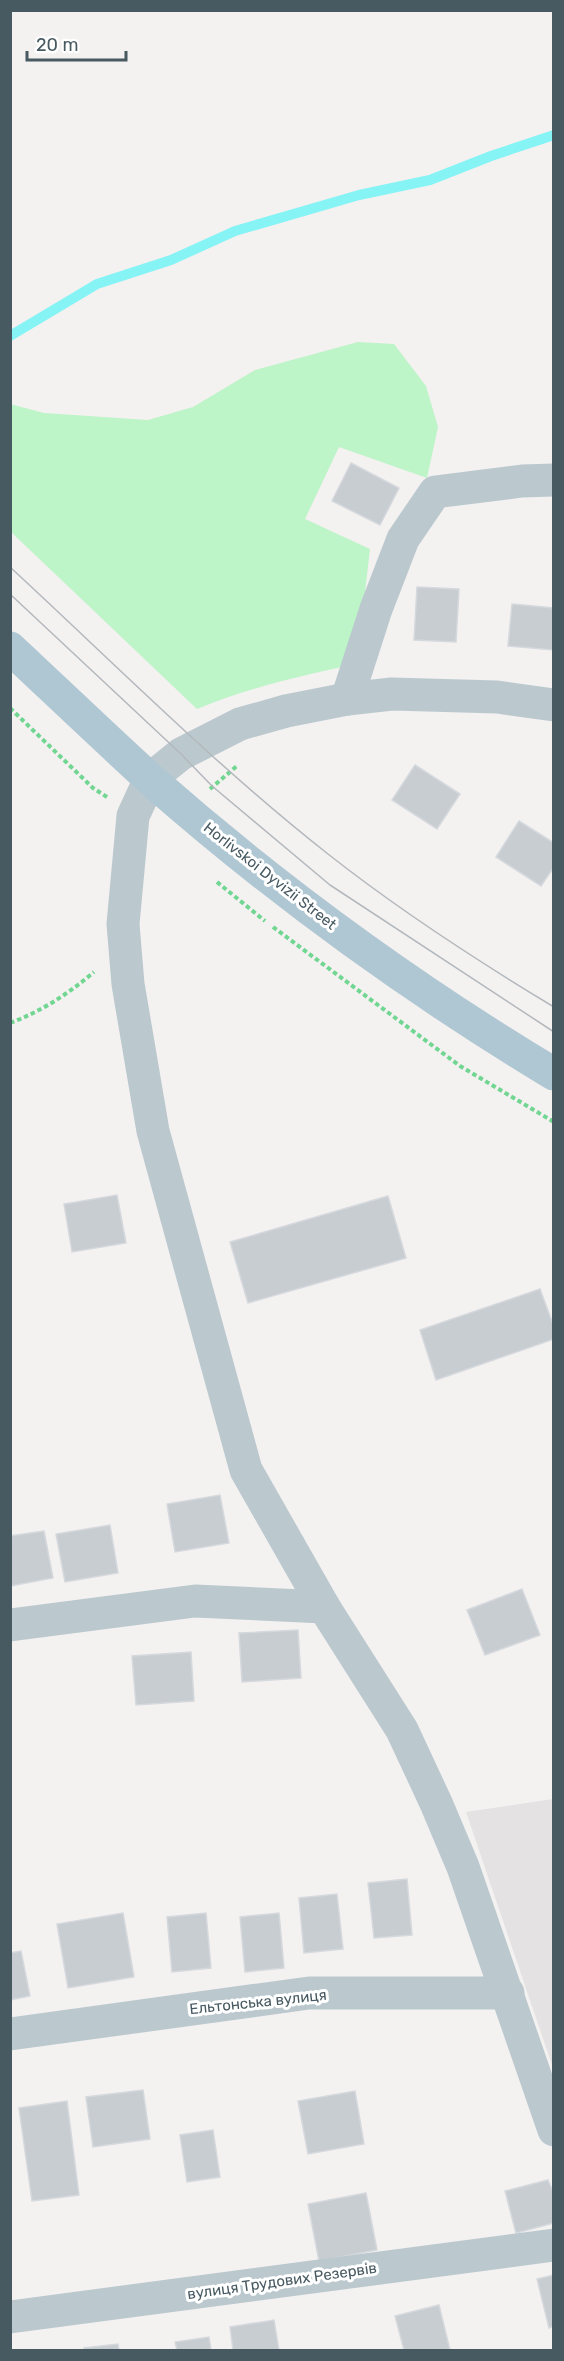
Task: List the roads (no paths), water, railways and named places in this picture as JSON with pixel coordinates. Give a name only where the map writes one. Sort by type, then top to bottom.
[{"type":"main road","name":"Horlivskoi Dyvizii Street","points":[[10,648],[150,779],[303,903],[396,973],[554,1074]]},
{"type":"street","points":[[347,699],[376,609],[403,539],[435,492],[522,481],[554,480]]},
{"type":"street","points":[[554,705],[497,697],[392,694],[347,699],[286,711],[240,724],[181,754],[150,779],[133,816],[123,924],[128,984],[153,1131],[246,1470],[324,1607],[402,1730],[463,1867],[554,2130]]},
{"type":"street","points":[[10,1625],[195,1601],[324,1607]]},
{"type":"street","name":"Ельтонська вулиця","points":[[10,2034],[309,1993],[508,1993]]},
{"type":"street","name":"вулиця Трудових Резервів","points":[[10,2316],[554,2245]]},
{"type":"waterway","points":[[10,336],[97,284],[171,260],[235,231],[359,195],[430,180],[554,135]]},
{"type":"tram line","points":[[10,567],[166,714],[246,786],[328,854],[438,934],[554,1007]]},
{"type":"tram line","points":[[10,594],[181,754],[212,786],[330,885],[554,1032]]}]
